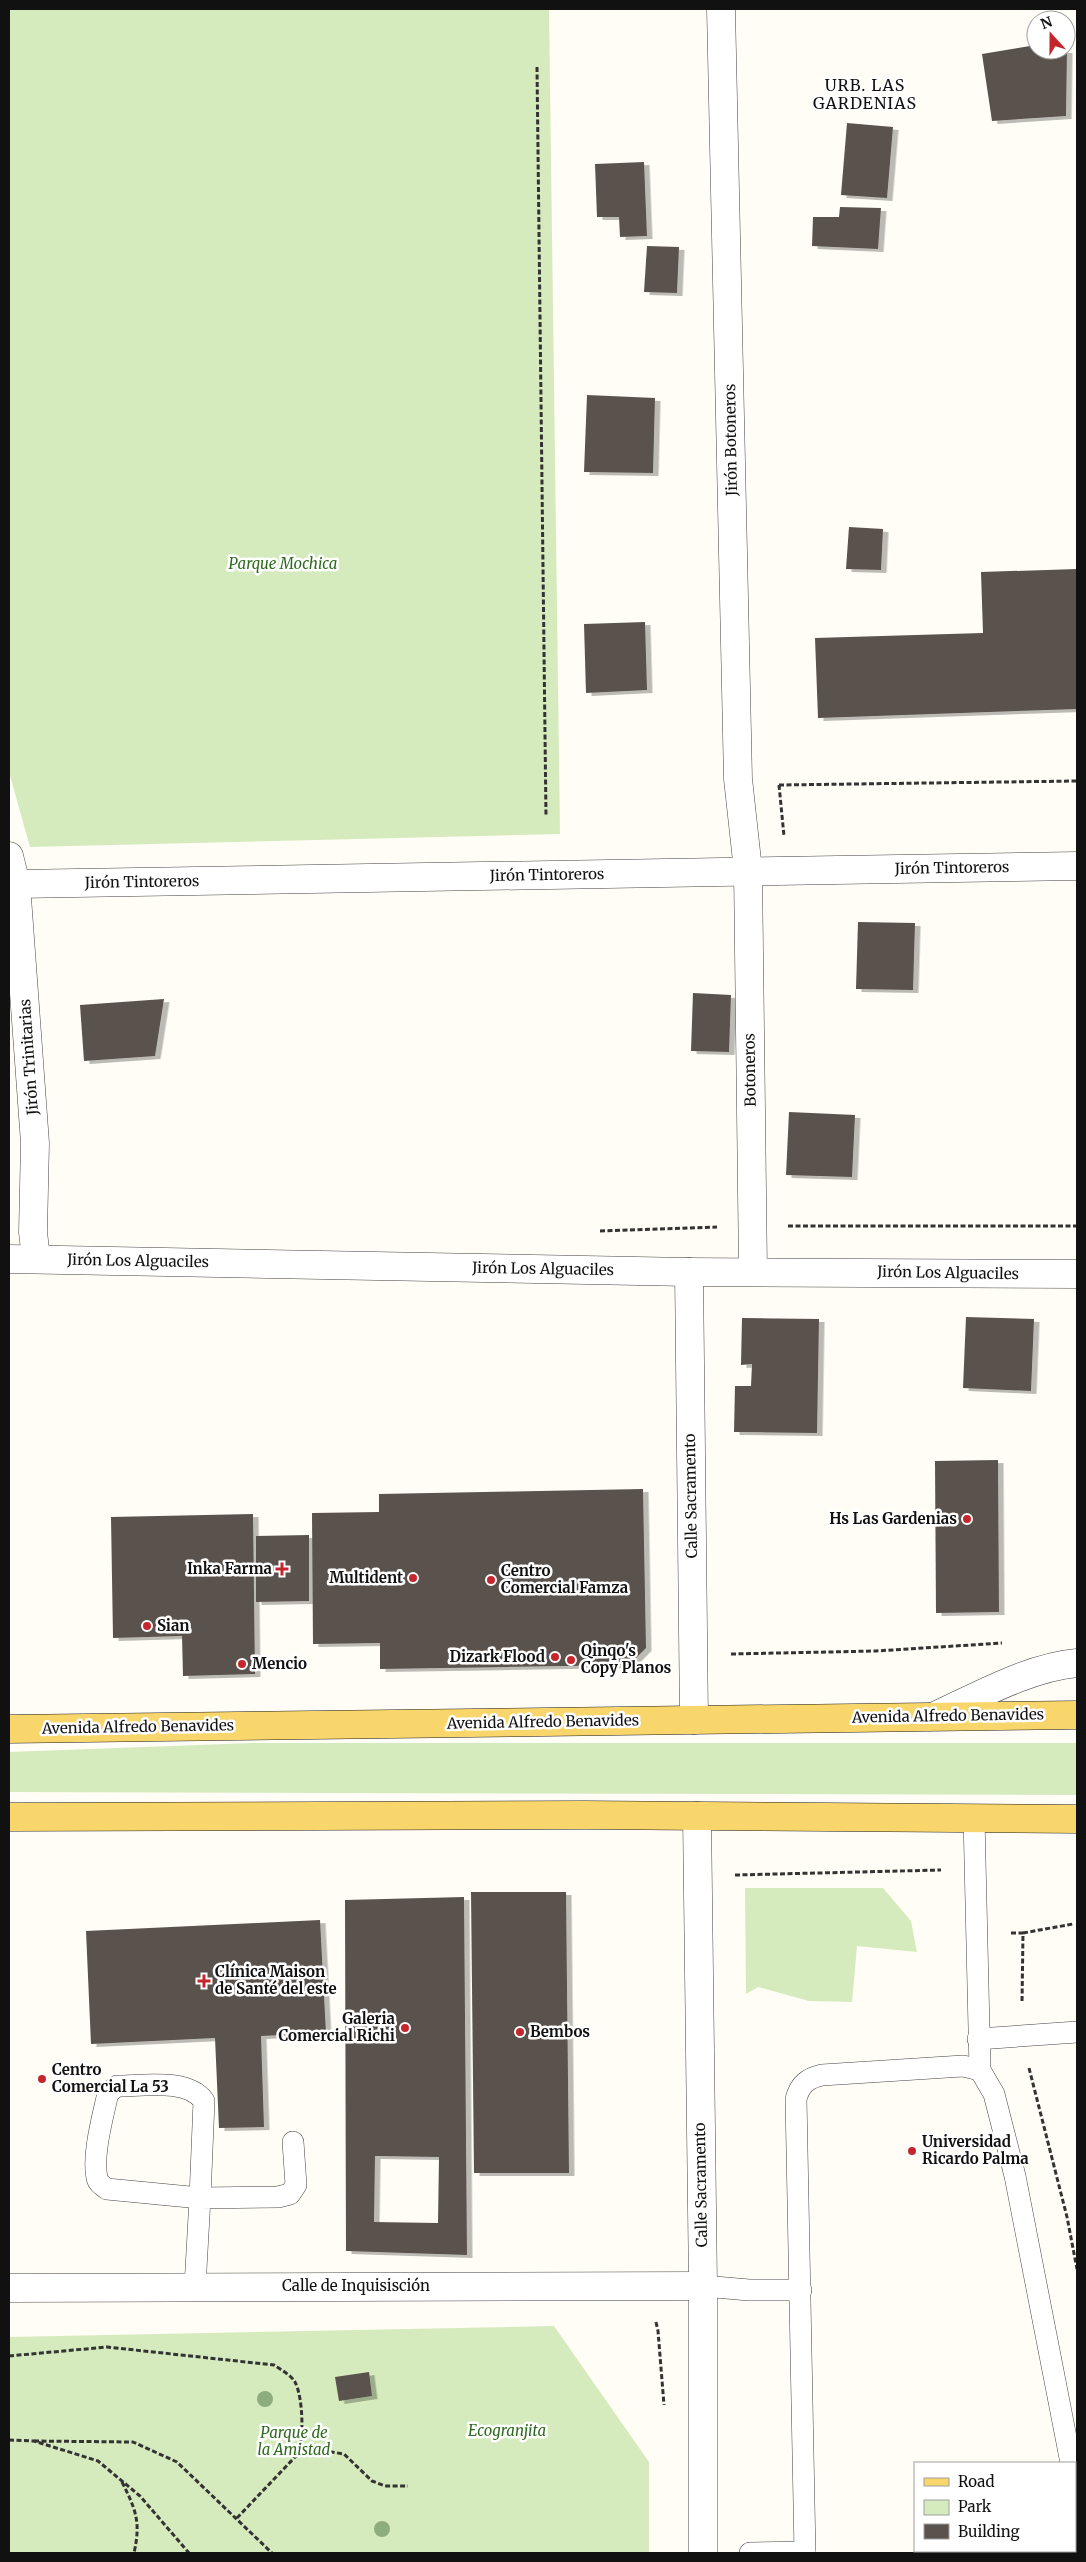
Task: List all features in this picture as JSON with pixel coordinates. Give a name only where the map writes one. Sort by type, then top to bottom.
[{"type":"main road","name":"Avenida Alfredo Benavides","points":[[9,1729],[1077,1715]]},
{"type":"main road","points":[[9,1818],[697,1816],[1077,1819]]},
{"type":"street","name":"Jirón Botoneros","points":[[721,9],[738,779],[748,870]]},
{"type":"street","name":"Jirón Trinitarias","points":[[9,856],[16,884],[35,1143],[33,1232],[36,1259]]},
{"type":"street","name":"Jirón Tintoreros","points":[[16,884],[748,870],[1077,866]]},
{"type":"street","name":"Botoneros","points":[[748,870],[751,1226],[754,1271]]},
{"type":"street","name":"Jirón Los Alguaciles","points":[[9,1259],[689,1272],[1077,1274]]},
{"type":"street","name":"Calle Sacramento","points":[[689,1272],[694,1720]]},
{"type":"street","points":[[936,1716],[985,1693],[1058,1665],[1077,1663]]},
{"type":"street","name":"Calle Sacramento","points":[[697,1816],[703,2286],[703,2553]]},
{"type":"street","name":"Calle de Inquisisción","points":[[9,2288],[703,2286]]},
{"type":"lane","points":[[974,1818],[980,2070],[994,2094],[1015,2176],[1056,2377],[1071,2462]]},
{"type":"lane","points":[[978,2039],[1077,2032]]},
{"type":"lane","points":[[750,2553],[805,2553],[796,2099],[804,2082],[812,2077],[822,2075],[963,2066],[980,2070]]},
{"type":"lane","points":[[195,2287],[200,2198],[204,2101],[199,2094],[190,2089],[172,2086],[117,2086],[108,2093],[98,2139],[97,2178],[101,2185],[107,2189],[200,2198],[278,2197],[290,2194],[296,2185],[293,2142]]},
{"type":"lane","points":[[703,2286],[749,2290],[800,2290]]},
{"type":"path","points":[[537,67],[546,817]]},
{"type":"path","points":[[779,785],[1077,781]]},
{"type":"path","points":[[596,1231],[751,1226],[1077,1226]]},
{"type":"path","points":[[693,1655],[876,1651],[1008,1643]]},
{"type":"path","points":[[697,1876],[975,1869]]},
{"type":"path","points":[[976,1933],[1023,1933],[1073,1924]]},
{"type":"path","points":[[1023,1933],[1021,2036],[1067,2217],[1077,2269]]},
{"type":"path","points":[[655,2319],[658,2331],[664,2406]]},
{"type":"path","points":[[9,2356],[107,2347],[274,2365],[295,2382],[302,2416],[300,2448],[296,2456],[236,2519]]},
{"type":"path","points":[[9,2440],[133,2442],[177,2462],[272,2553]]},
{"type":"path","points":[[34,2440],[98,2461],[140,2496],[189,2553]]},
{"type":"path","points":[[300,2448],[344,2454],[372,2481],[386,2486],[408,2486]]},
{"type":"path","points":[[120,2479],[137,2512],[138,2535],[134,2553]]},
{"type":"green space","name":"Parque Mochica","points":[[9,9],[549,9],[560,834],[30,847],[9,772]]},
{"type":"green space","points":[[253,1743],[1077,1743],[1077,1795],[9,1792],[9,1752]]},
{"type":"green space","points":[[745,1888],[883,1888],[911,1921],[917,1952],[857,1946],[852,2002],[809,2001],[758,1987],[746,1994]]},
{"type":"green space","name":"Parque de la Amistad","points":[[554,2326],[649,2462],[649,2553],[9,2553],[9,2337]]},
{"type":"building","points":[[1026,47],[1026,60],[1067,60],[1066,116],[992,121],[982,54]]},
{"type":"building","points":[[847,123],[893,127],[887,198],[841,195]]},
{"type":"building","points":[[644,162],[647,236],[620,237],[619,217],[597,217],[595,164]]},
{"type":"building","points":[[840,207],[881,208],[878,249],[812,246],[813,217],[839,217]]},
{"type":"building","points":[[647,246],[679,247],[677,293],[644,292]]},
{"type":"building","points":[[587,395],[655,398],[653,473],[584,472]]},
{"type":"building","points":[[849,527],[883,529],[881,570],[846,569]]},
{"type":"building","points":[[1077,569],[1077,709],[818,718],[815,638],[983,633],[981,572]]},
{"type":"building","points":[[645,622],[647,690],[586,693],[584,624]]},
{"type":"building","points":[[858,922],[915,923],[913,990],[856,989]]},
{"type":"building","points":[[693,993],[731,995],[729,1052],[691,1051]]},
{"type":"building","points":[[164,999],[155,1056],[84,1061],[80,1005]]},
{"type":"building","points":[[789,1112],[855,1115],[852,1177],[786,1175]]},
{"type":"building","points":[[966,1317],[1034,1319],[1031,1391],[963,1388]]},
{"type":"building","points":[[742,1318],[819,1319],[817,1433],[734,1432],[735,1386],[751,1386],[752,1364],[741,1365]]},
{"type":"building","name":"Hs Las Gardenias","points":[[998,1460],[999,1612],[936,1613],[935,1461]]},
{"type":"building","points":[[643,1489],[646,1648],[629,1665],[380,1669],[380,1643],[313,1644],[312,1513],[379,1512],[379,1494]]},
{"type":"building","points":[[253,1514],[255,1674],[183,1676],[182,1636],[113,1638],[111,1517]]},
{"type":"building","name":"Inka Farma","points":[[309,1535],[309,1601],[256,1602],[256,1536]]},
{"type":"building","name":"Bembos","points":[[471,1892],[566,1892],[569,2173],[474,2173]]},
{"type":"building","name":"Galeria Comercial Richi","points":[[464,1897],[467,2255],[346,2251],[345,1900]],"holes":[[[375,2156],[439,2157],[438,2223],[374,2222]]]},
{"type":"building","points":[[320,1920],[326,2033],[261,2036],[264,2127],[219,2128],[215,2038],[91,2044],[86,1931]]},
{"type":"building","points":[[369,2372],[372,2396],[339,2401],[335,2377]]},
{"type":"place","name":"Hs Las Gardenias","points":[[967,1519]]},
{"type":"place","name":"Inka Farma","points":[[282,1569]]},
{"type":"place","name":"Multident","points":[[413,1578]]},
{"type":"place","name":"Centro Comercial Famza","points":[[491,1580]]},
{"type":"place","name":"Sian","points":[[147,1626]]},
{"type":"place","name":"Dizark Flood","points":[[555,1657]]},
{"type":"place","name":"Qinqo's Copy Planos","points":[[571,1660]]},
{"type":"place","name":"Mencio","points":[[242,1664]]},
{"type":"place","name":"Clínica Maison de Santé del este","points":[[204,1981]]},
{"type":"place","name":"Galeria Comercial Richi","points":[[405,2028]]},
{"type":"place","name":"Bembos","points":[[520,2032]]},
{"type":"place","name":"Centro Comercial La 53","points":[[42,2079]]},
{"type":"place","name":"Universidad Ricardo Palma","points":[[912,2151]]},
{"type":"district","name":"URB. LAS GARDENIAS","points":[[865,94]]},
{"type":"park label","name":"Ecogranjita","points":[[507,2431]]}]
